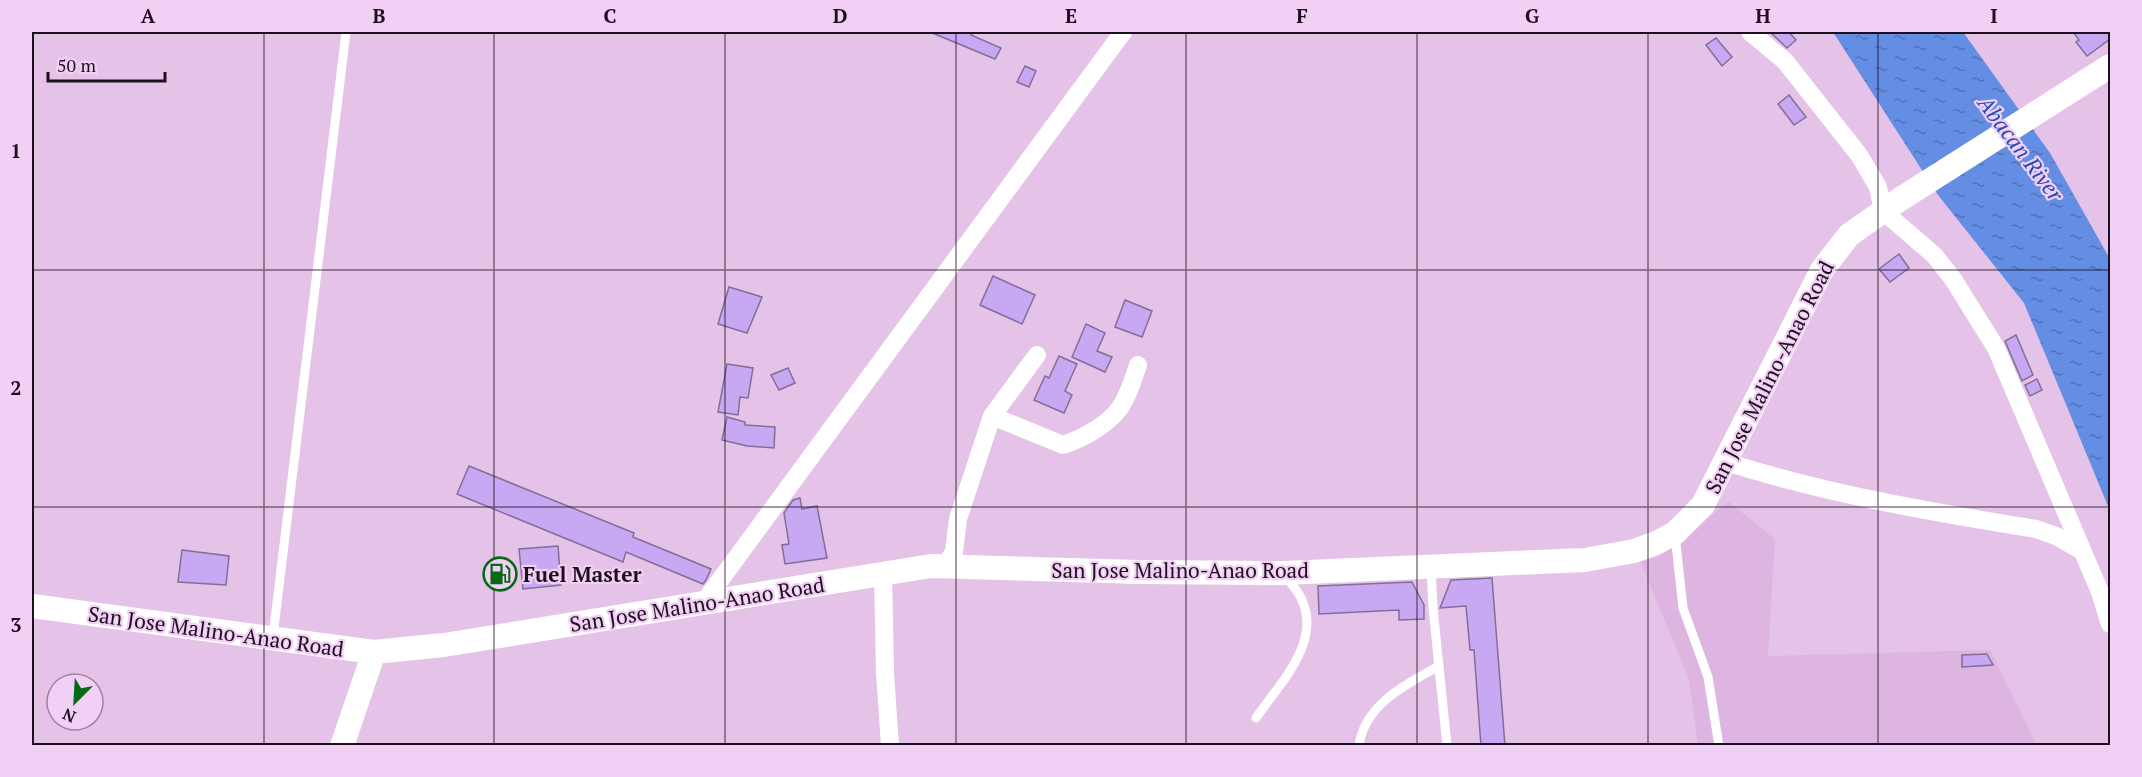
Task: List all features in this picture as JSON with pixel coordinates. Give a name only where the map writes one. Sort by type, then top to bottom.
[{"type":"main road","name":"San Jose Malino-Anao Road","points":[[32,606],[374,652],[456,643],[931,566],[1284,573],[1536,563],[1611,556],[1656,543],[1675,533],[1703,504],[1822,270],[1849,235],[2110,66]]},
{"type":"main road","points":[[342,746],[374,652]]},
{"type":"street","points":[[704,602],[1123,32]]},
{"type":"street","points":[[1750,32],[1785,61],[1859,155],[1891,206],[1953,279],[1996,348],[2082,551],[2110,624]]},
{"type":"street","points":[[943,567],[954,552],[958,519],[992,416],[1037,355]]},
{"type":"street","points":[[992,416],[1063,445],[1075,441],[1118,411],[1138,365]]},
{"type":"street","points":[[1726,462],[1781,479],[1894,505],[2036,529],[2056,536],[2082,551]]},
{"type":"street","points":[[883,573],[885,673],[890,746]]},
{"type":"lane","points":[[273,639],[346,32]]},
{"type":"lane","points":[[1675,533],[1683,608],[1708,677],[1719,746]]},
{"type":"lane","points":[[1431,567],[1438,666],[1447,746]]},
{"type":"lane","points":[[1256,717],[1299,657],[1305,642],[1307,623],[1302,600],[1284,573]]},
{"type":"lane","points":[[1359,746],[1379,704],[1406,684],[1438,666]]},
{"type":"shaded area","points":[[1729,502],[1775,539],[1768,656],[1990,650],[2037,745],[1698,745],[1689,679],[1640,561],[1657,558]]},
{"type":"water","name":"Abacan River","points":[[1833,32],[1963,32],[2050,153],[2110,259],[2110,511],[2024,303],[1938,195]]},
{"type":"building","points":[[930,32],[973,32],[971,35],[1001,48],[995,59]]},
{"type":"building","points":[[1770,32],[1789,32],[1796,40],[1787,48]]},
{"type":"building","points":[[2073,32],[2110,32],[2110,39],[2087,56],[2076,42],[2079,40]]},
{"type":"building","points":[[1716,38],[1732,57],[1722,66],[1706,45]]},
{"type":"building","points":[[1025,66],[1036,71],[1029,87],[1017,82]]},
{"type":"building","points":[[1789,95],[1806,117],[1794,125],[1778,104]]},
{"type":"building","points":[[1899,254],[1909,268],[1890,282],[1879,269]]},
{"type":"building","points":[[993,276],[1035,295],[1022,324],[980,305]]},
{"type":"building","points":[[729,287],[762,297],[747,333],[718,324]]},
{"type":"building","points":[[1125,300],[1152,311],[1142,337],[1115,327]]},
{"type":"building","points":[[1086,324],[1105,333],[1097,351],[1112,357],[1105,372],[1072,357]]},
{"type":"building","points":[[2016,335],[2033,375],[2022,381],[2005,341]]},
{"type":"building","points":[[1059,356],[1077,364],[1065,391],[1072,395],[1064,413],[1034,400],[1045,376],[1049,378]]},
{"type":"building","points":[[727,364],[753,368],[748,398],[740,397],[738,415],[718,412]]},
{"type":"building","points":[[788,368],[795,383],[779,390],[771,375]]},
{"type":"building","points":[[2037,379],[2042,390],[2030,396],[2025,385]]},
{"type":"building","points":[[727,417],[745,422],[745,425],[775,427],[774,448],[747,446],[722,440]]},
{"type":"building","points":[[469,466],[634,533],[633,537],[711,569],[703,584],[626,552],[623,562],[457,494]]},
{"type":"building","points":[[800,498],[802,509],[817,506],[827,558],[785,564],[782,545],[789,544],[784,513],[793,500]]},
{"type":"building","points":[[558,546],[561,585],[523,589],[519,549]]},
{"type":"building","points":[[182,550],[229,556],[226,585],[178,582]]},
{"type":"building","points":[[1492,578],[1505,746],[1481,746],[1474,650],[1470,650],[1466,606],[1440,608],[1451,580]]},
{"type":"building","points":[[1412,582],[1424,605],[1424,619],[1399,620],[1399,610],[1319,614],[1318,586]]},
{"type":"building","points":[[1987,654],[1993,665],[1962,667],[1962,655]]},
{"type":"place","name":"Fuel Master","points":[[500,574]]}]
